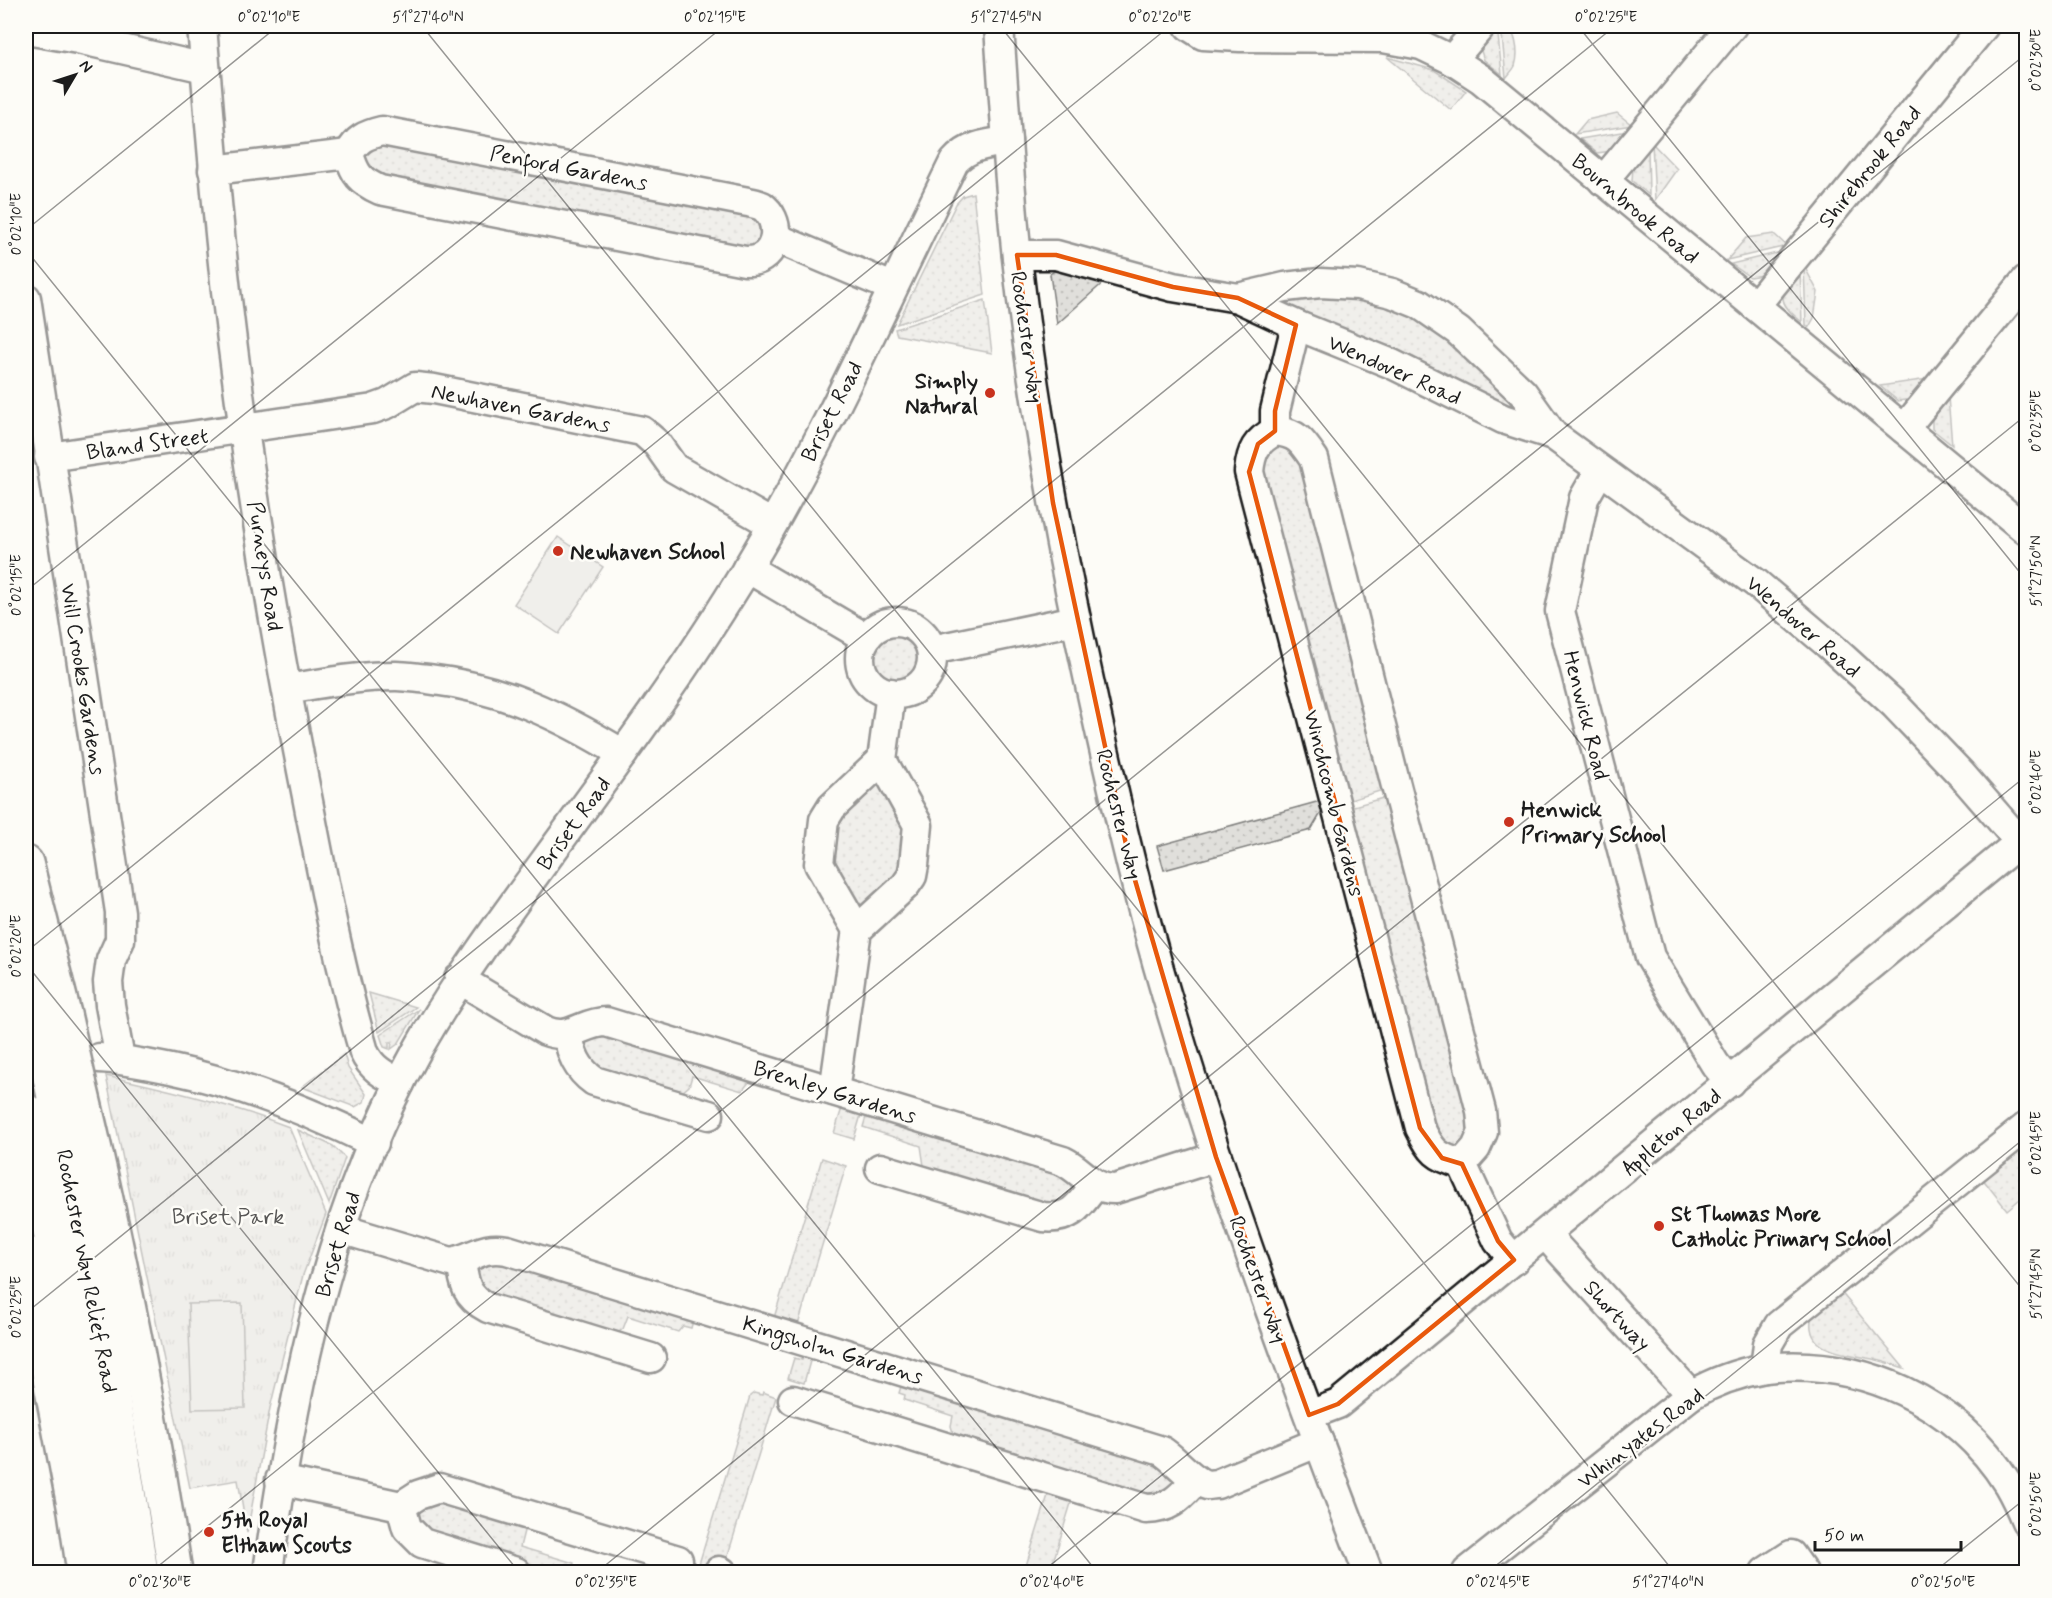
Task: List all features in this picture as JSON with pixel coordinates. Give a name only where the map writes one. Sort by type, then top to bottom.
[{"type":"highway","points":[[26,863],[49,1014]]},
{"type":"highway","points":[[26,971],[49,1014],[87,1070],[111,1216],[156,1449],[175,1572]]},
{"type":"highway","name":"Rochester Way Relief Road","points":[[87,1070],[105,1350],[120,1532],[111,1572]]},
{"type":"highway","name":"Rochester Way Relief Road","points":[[26,1111],[77,1368],[120,1532],[141,1572]]},
{"type":"highway","points":[[26,1253],[75,1511],[84,1572]]},
{"type":"street","name":"Purneys Road","points":[[202,26],[213,170],[226,293],[244,429],[286,689],[332,920],[364,1052],[375,1069],[400,1083]]},
{"type":"street","name":"Rochester Way","points":[[999,26],[1006,141],[1017,255],[1038,411],[1076,620],[1130,863],[1172,1016],[1216,1156],[1256,1272],[1368,1572]]},
{"type":"street","name":"Bournbrook Road","points":[[1189,26],[1203,35],[1383,38],[1421,45],[1452,60],[1478,77],[2026,530]]},
{"type":"street","points":[[1452,60],[1480,26]]},
{"type":"street","points":[[1603,181],[1732,26]]},
{"type":"street","name":"Shirebrook Road","points":[[1755,306],[1984,26]]},
{"type":"street","points":[[26,30],[78,39],[205,68]]},
{"type":"street","name":"Penford Gardens","points":[[349,154],[355,143],[366,134],[382,131],[737,200],[761,206],[773,219],[776,238]]},
{"type":"street","name":"Briset Road","points":[[268,1572],[280,1480],[314,1320],[353,1188],[400,1083],[459,979],[686,663],[747,568],[845,386],[954,162],[962,153],[971,148],[1006,141]]},
{"type":"street","points":[[213,170],[349,154],[354,170],[365,183],[380,189],[582,231],[745,261],[759,259],[770,249],[776,238],[892,287]]},
{"type":"street","name":"Wendover Road","points":[[1017,255],[1056,255],[1173,286],[1238,298],[1296,326],[1392,364],[1503,419],[1553,435]]},
{"type":"street","points":[[1904,429],[2026,280]]},
{"type":"street","name":"Wendover Road","points":[[1238,298],[1285,287],[1320,283],[1358,285],[1392,293],[1419,304],[1458,331],[1523,393],[1553,435],[1747,576],[1828,644],[1903,714],[2025,843]]},
{"type":"street","name":"Will Crooks Gardens","points":[[26,298],[120,912],[120,940],[111,960],[108,982],[110,1005],[87,1070]]},
{"type":"street","points":[[1296,326],[1275,411],[1275,431],[1289,432],[1302,441],[1314,459],[1481,1112],[1483,1132],[1476,1148],[1462,1164],[1498,1240],[1514,1260]]},
{"type":"street","name":"Newhaven Gardens","points":[[244,429],[373,409],[387,404],[415,387],[434,389],[642,431],[657,444],[674,468],[772,524]]},
{"type":"street","name":"Bland Street","points":[[49,458],[244,429]]},
{"type":"street","name":"Winchcomb Gardens","points":[[1275,431],[1264,437],[1251,455],[1249,472],[1420,1128],[1428,1145],[1442,1158],[1462,1164]]},
{"type":"street","name":"Henwick Road","points":[[1600,470],[1584,498],[1560,611],[1650,957],[1715,1064],[1730,1082]]},
{"type":"street","points":[[747,568],[866,638]]},
{"type":"street","points":[[932,650],[1076,620]]},
{"type":"street","points":[[902,622],[919,629],[932,650],[929,672],[923,682],[903,693],[880,690],[864,673],[861,649],[866,638],[874,629],[884,624],[902,622]]},
{"type":"street","points":[[286,689],[349,679],[397,676],[452,682],[498,693],[539,709],[568,722],[622,754]]},
{"type":"street","points":[[857,930],[905,886],[912,876],[914,865],[918,825],[882,760],[891,693]]},
{"type":"street","points":[[834,1091],[857,930],[819,864],[823,832],[827,813],[882,760]]},
{"type":"street","name":"Appleton Road","points":[[1309,1415],[1338,1404],[2025,843]]},
{"type":"street","points":[[459,979],[546,1031],[556,1035],[568,1034],[574,1060],[594,1081],[709,1115]]},
{"type":"street","name":"Brenley Gardens","points":[[568,1034],[596,1022],[606,1022],[1063,1161],[1075,1167],[1095,1185]]},
{"type":"street","points":[[87,1070],[190,1073],[236,1085],[291,1105],[374,1143]]},
{"type":"street","points":[[1765,1368],[1768,1344],[1779,1325],[2026,1127]]},
{"type":"street","points":[[880,1168],[1043,1217],[1056,1218],[1069,1214],[1080,1205],[1095,1185],[1105,1190],[1115,1189],[1216,1156]]},
{"type":"street","points":[[341,1229],[439,1260],[461,1261],[467,1291],[476,1302],[651,1358]]},
{"type":"street","name":"Shortway","points":[[1545,1234],[1691,1395]]},
{"type":"street","name":"Kingsholm Gardens","points":[[461,1261],[482,1250],[494,1248],[518,1254],[1162,1450],[1173,1457],[1196,1480]]},
{"type":"street","name":"Whinyates Road","points":[[1467,1572],[1691,1395],[1713,1382],[1765,1368],[1804,1366],[1834,1370],[1881,1380],[1921,1399],[1957,1426],[1989,1459],[2009,1485],[2026,1521]]},
{"type":"street","points":[[793,1400],[1146,1509],[1163,1508],[1177,1500],[1196,1480],[1206,1485],[1217,1484],[1319,1442]]},
{"type":"street","points":[[280,1480],[401,1506],[418,1495],[440,1488],[678,1560]]},
{"type":"street","points":[[401,1506],[407,1528],[422,1543],[516,1572]]},
{"type":"street","points":[[1765,1572],[1791,1555],[1803,1572]]},
{"type":"highlighted area","points":[[1017,255],[1056,255],[1173,287],[1238,298],[1296,325],[1275,411],[1275,431],[1258,444],[1249,472],[1420,1128],[1442,1158],[1462,1164],[1498,1241],[1514,1260],[1338,1404],[1309,1415],[1216,1157],[1130,863],[1053,503]]},
{"type":"green space","points":[[1497,26],[1502,74],[1484,60],[1480,48]]},
{"type":"green space","points":[[1501,26],[1506,27],[1514,35],[1517,48],[1515,66],[1506,78]]},
{"type":"green space","points":[[1387,57],[1434,70],[1466,91],[1451,110]]},
{"type":"green space","points":[[1617,113],[1632,125],[1575,134],[1587,120]]},
{"type":"green space","points":[[1628,131],[1612,151],[1597,153],[1580,139]]},
{"type":"green space","points":[[371,141],[749,209],[766,234],[750,253],[379,181],[362,163],[366,147]]},
{"type":"green space","points":[[1652,143],[1677,169],[1655,200]]},
{"type":"green space","points":[[1648,148],[1649,195],[1632,181],[1633,167]]},
{"type":"green space","points":[[973,193],[985,295],[897,324],[956,204],[963,196]]},
{"type":"green space","points":[[1774,234],[1787,246],[1727,260],[1746,238]]},
{"type":"green space","points":[[1781,252],[1762,275],[1750,277],[1731,264]]},
{"type":"green space","points":[[1804,266],[1818,292],[1814,318],[1809,327],[1806,325]]},
{"type":"green space","points":[[1057,269],[1105,281],[1057,324],[1050,274]]},
{"type":"green space","points":[[1800,271],[1802,322],[1787,308],[1783,297],[1784,292]]},
{"type":"green space","points":[[1318,291],[1412,309],[1512,399],[1509,406],[1503,409],[1285,305],[1288,297]]},
{"type":"green space","points":[[985,300],[992,353],[897,335],[895,329]]},
{"type":"green space","points":[[1928,379],[1912,399],[1898,401],[1880,386]]},
{"type":"green space","points":[[1948,397],[1952,445],[1932,429],[1932,415]]},
{"type":"green space","points":[[1269,444],[1299,447],[1386,789],[1341,803],[1258,456]]},
{"type":"green space","points":[[558,537],[603,567],[559,634],[514,604]]},
{"type":"green space","points":[[893,632],[913,637],[923,650],[924,659],[915,675],[898,684],[888,683],[879,677],[872,665],[870,654],[875,640],[881,635]]},
{"type":"green space","points":[[879,781],[910,824],[907,869],[859,912],[830,869],[833,822]]},
{"type":"green space","points":[[1394,795],[1474,1120],[1459,1151],[1432,1138],[1350,807]]},
{"type":"green space","points":[[1324,800],[1327,811],[1321,813],[1311,830],[1164,870],[1157,846]]},
{"type":"green space","points":[[369,993],[416,1007],[379,1032]]},
{"type":"green space","points":[[419,1009],[398,1044],[391,1049],[392,1042],[389,1042],[389,1049],[384,1047],[380,1035]]},
{"type":"green space","points":[[594,1034],[634,1038],[640,1048],[703,1066],[711,1061],[755,1075],[742,1091],[692,1076],[689,1086],[680,1094],[595,1071],[585,1046]]},
{"type":"green space","points":[[344,1054],[348,1068],[366,1094],[364,1102],[355,1107],[302,1087]]},
{"type":"green space","name":"Briset Park","points":[[106,1076],[199,1098],[289,1127],[326,1214],[303,1275],[270,1408],[247,1533],[238,1480],[190,1488]]},
{"type":"green space","points":[[844,1102],[863,1108],[854,1139],[834,1133]]},
{"type":"green space","points":[[868,1110],[873,1112],[877,1120],[923,1134],[933,1130],[1057,1168],[1071,1181],[1071,1196],[1054,1209],[925,1172],[921,1146],[863,1127]]},
{"type":"green space","points":[[298,1130],[333,1146],[345,1158],[329,1204]]},
{"type":"green space","points":[[2026,1143],[2026,1194],[2007,1210],[1982,1178]]},
{"type":"green space","points":[[822,1158],[846,1166],[798,1325],[774,1318]]},
{"type":"green space","points":[[490,1257],[594,1286],[598,1294],[632,1304],[638,1300],[694,1317],[691,1328],[683,1326],[678,1332],[628,1316],[623,1329],[617,1333],[480,1293],[475,1271]]},
{"type":"green space","points":[[1840,1291],[1904,1368],[1827,1348],[1813,1336],[1812,1314]]},
{"type":"green space","points":[[242,1303],[245,1408],[192,1409],[188,1304]]},
{"type":"green space","points":[[805,1352],[812,1354],[804,1383],[788,1378],[794,1358],[802,1360]]},
{"type":"green space","points":[[903,1380],[949,1394],[954,1402],[1020,1423],[1027,1418],[1155,1457],[1174,1478],[1173,1485],[1156,1500],[955,1439],[951,1426],[953,1416],[904,1400],[905,1395],[899,1393]]},
{"type":"green space","points":[[763,1392],[776,1397],[724,1568],[699,1564],[750,1396],[754,1393],[762,1395]]},
{"type":"green space","points":[[1049,1492],[1072,1500],[1050,1572],[1024,1572]]},
{"type":"green space","points":[[430,1499],[522,1525],[524,1531],[520,1547],[574,1563],[573,1568],[582,1572],[544,1572],[528,1568],[522,1558],[460,1540],[431,1538],[418,1521],[421,1508]]},
{"type":"place","name":"Simply Natural","points":[[990,393]]},
{"type":"place","name":"Newhaven School","points":[[558,551]]},
{"type":"place","name":"Henwick Primary School","points":[[1509,822]]},
{"type":"place","name":"St Thomas More Catholic Primary School","points":[[1659,1226]]},
{"type":"place","name":"5th Royal Eltham Scouts","points":[[209,1532]]}]
